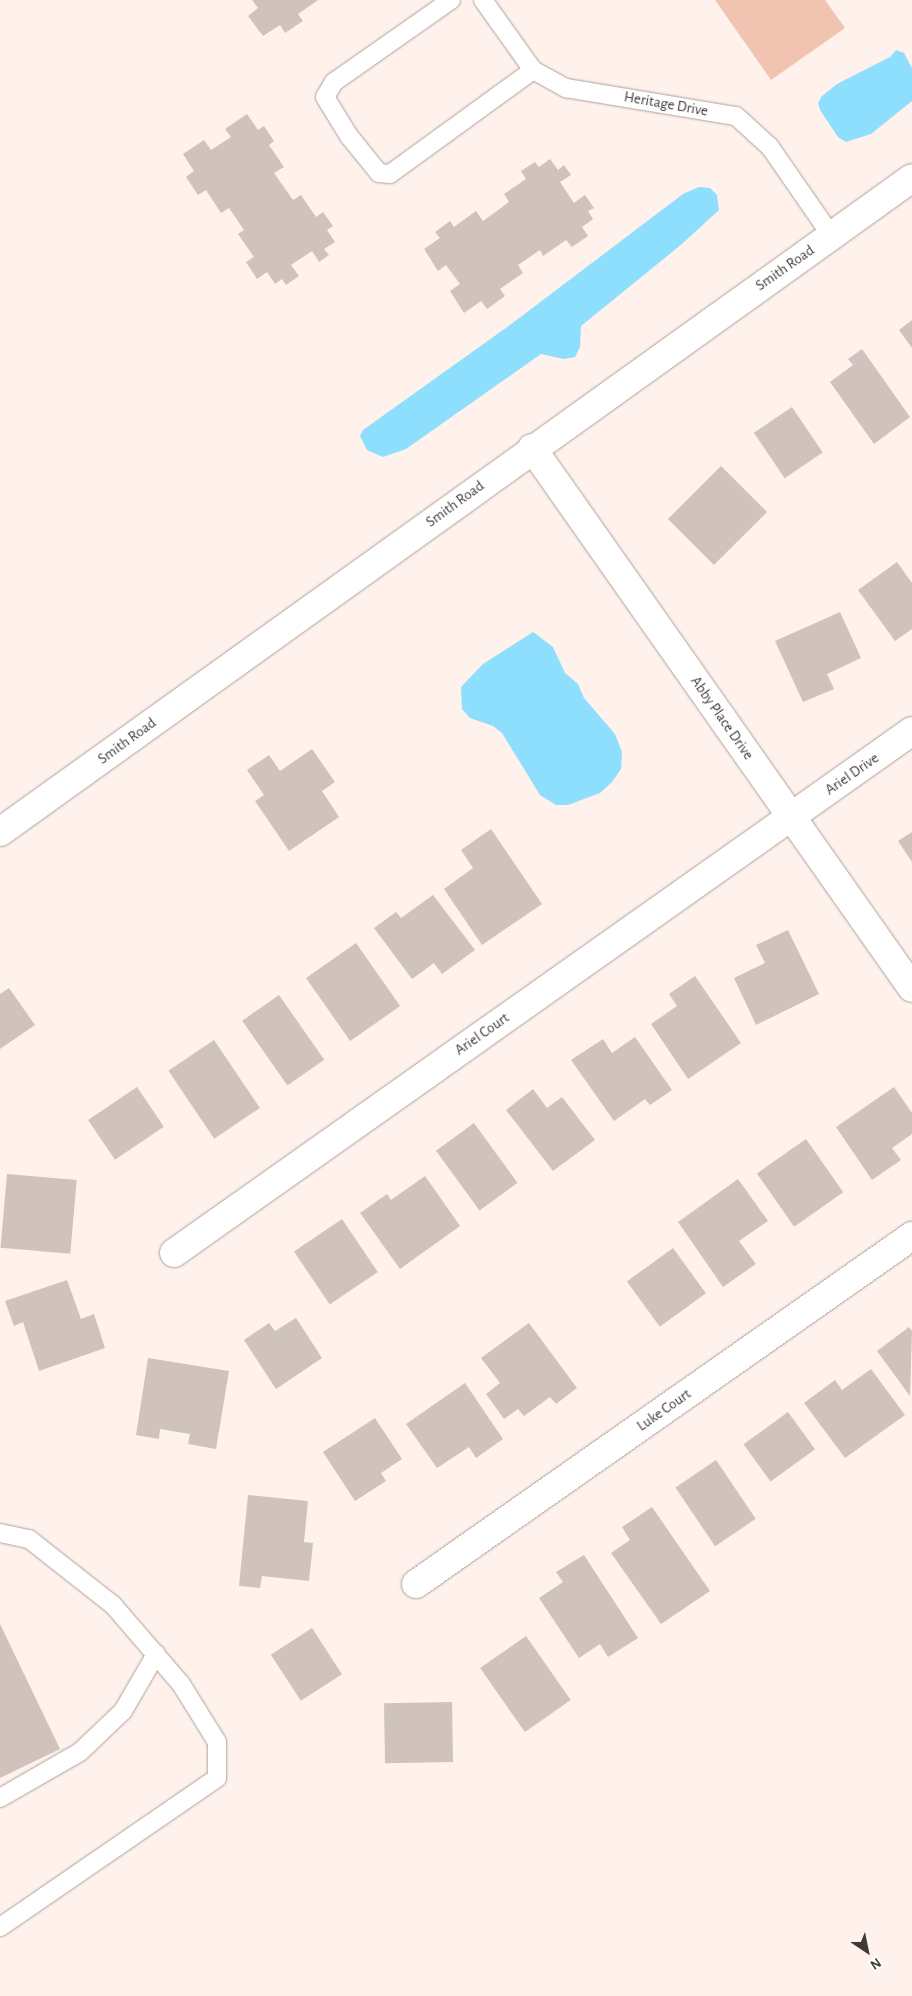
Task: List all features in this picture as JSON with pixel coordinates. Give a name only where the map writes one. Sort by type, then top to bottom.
[{"type":"street","name":"Smith Road","points":[[0,832],[532,448],[912,178]]},
{"type":"street","name":"Abby Place Drive","points":[[532,448],[912,988]]},
{"type":"street","name":"Ariel Drive","points":[[791,817],[912,731]]},
{"type":"street","name":"Ariel Court","points":[[174,1253],[791,817]]},
{"type":"street","name":"Luke Court","points":[[416,1584],[912,1236]]},
{"type":"lane","points":[[451,0],[334,82],[325,97],[349,136],[380,173],[390,174],[533,70]]},
{"type":"lane","name":"Heritage Drive","points":[[483,0],[533,70],[566,88],[736,116],[770,147],[832,235]]},
{"type":"lane","points":[[0,1533],[29,1539],[113,1605],[181,1684],[217,1742],[217,1778],[0,1927]]},
{"type":"lane","points":[[0,1798],[80,1752],[123,1711],[156,1654]]},
{"type":"shaded area","points":[[715,0],[825,0],[845,28],[771,80]]},
{"type":"water","points":[[896,50],[904,53],[912,68],[912,101],[871,134],[846,142],[838,137],[820,110],[818,103],[822,96],[837,84],[890,57]]},
{"type":"water","points":[[699,187],[710,188],[717,195],[719,210],[682,244],[581,326],[580,347],[575,357],[564,359],[541,354],[406,449],[383,457],[367,450],[360,436],[363,430],[510,325],[683,194]]},
{"type":"water","points":[[533,632],[553,647],[565,673],[578,684],[584,698],[615,734],[622,752],[621,769],[612,782],[600,793],[568,805],[556,805],[540,795],[502,733],[493,726],[470,718],[462,709],[461,687],[483,664]]},
{"type":"building","points":[[252,0],[318,0],[298,14],[303,21],[285,33],[280,25],[263,36],[248,16],[258,8]]},
{"type":"building","points":[[247,114],[258,130],[264,126],[274,141],[269,145],[284,167],[274,173],[293,200],[301,195],[316,217],[323,212],[333,226],[327,230],[335,242],[324,249],[329,255],[319,262],[312,251],[291,265],[299,276],[286,285],[282,279],[275,284],[267,272],[257,279],[246,262],[254,257],[238,234],[244,230],[229,208],[221,213],[206,190],[198,195],[186,177],[194,171],[183,154],[204,140],[211,150],[231,137],[225,129]]},
{"type":"building","points":[[550,159],[558,170],[564,165],[571,175],[560,182],[574,203],[585,195],[594,208],[588,211],[593,219],[582,227],[588,236],[572,247],[566,240],[543,256],[540,250],[518,265],[523,273],[500,289],[505,296],[487,309],[481,301],[464,313],[450,291],[460,284],[446,265],[438,271],[424,249],[440,238],[435,232],[450,221],[454,227],[476,211],[483,221],[509,202],[504,194],[526,179],[521,171],[535,162],[539,167]]},
{"type":"building","points":[[912,320],[912,348],[899,330]]},
{"type":"building","points":[[862,349],[910,417],[874,444],[830,382],[853,365],[848,359]]},
{"type":"building","points":[[792,407],[823,453],[785,478],[754,433]]},
{"type":"building","points":[[721,466],[767,512],[714,565],[668,519]]},
{"type":"building","points":[[897,562],[912,583],[912,629],[895,641],[858,590]]},
{"type":"building","points":[[840,612],[861,658],[827,674],[834,689],[803,702],[775,641]]},
{"type":"building","points":[[312,749],[335,782],[322,791],[339,817],[289,851],[255,801],[264,795],[247,770],[269,755],[280,771]]},
{"type":"building","points":[[491,829],[542,904],[482,945],[444,889],[473,868],[461,850]]},
{"type":"building","points":[[912,832],[912,862],[898,841]]},
{"type":"building","points":[[433,895],[475,950],[442,974],[434,963],[412,979],[374,928],[396,912],[401,918]]},
{"type":"building","points":[[788,930],[819,994],[756,1025],[734,978],[765,963],[756,945]]},
{"type":"building","points":[[356,943],[400,1006],[350,1041],[306,978]]},
{"type":"building","points":[[695,976],[741,1043],[688,1079],[651,1024],[677,1006],[669,994]]},
{"type":"building","points":[[9,988],[35,1025],[0,1049],[0,994]]},
{"type":"building","points":[[279,995],[324,1060],[287,1086],[242,1021]]},
{"type":"building","points":[[635,1037],[672,1090],[650,1105],[645,1099],[614,1121],[571,1060],[603,1039],[612,1053]]},
{"type":"building","points":[[214,1040],[260,1108],[214,1139],[168,1071]]},
{"type":"building","points":[[137,1087],[164,1127],[115,1160],[88,1120]]},
{"type":"building","points":[[894,1087],[912,1113],[912,1134],[892,1148],[901,1160],[872,1180],[836,1127]]},
{"type":"building","points":[[533,1089],[547,1108],[562,1097],[595,1140],[553,1171],[506,1110]]},
{"type":"building","points":[[474,1123],[517,1183],[479,1210],[436,1151]]},
{"type":"building","points":[[806,1139],[843,1192],[794,1227],[757,1173]]},
{"type":"building","points":[[7,1174],[77,1180],[70,1254],[1,1248]]},
{"type":"building","points":[[425,1176],[460,1226],[400,1269],[360,1213],[387,1194],[391,1200]]},
{"type":"building","points":[[738,1179],[768,1221],[739,1241],[756,1264],[723,1287],[678,1222]]},
{"type":"building","points":[[342,1219],[378,1272],[330,1304],[294,1251]]},
{"type":"building","points":[[673,1248],[706,1293],[660,1327],[627,1282]]},
{"type":"building","points":[[67,1280],[81,1319],[94,1314],[105,1348],[39,1371],[23,1322],[14,1326],[5,1301]]},
{"type":"building","points":[[296,1318],[322,1358],[276,1389],[244,1340],[269,1323],[275,1331]]},
{"type":"building","points":[[529,1323],[577,1388],[556,1404],[550,1397],[524,1416],[518,1409],[504,1419],[486,1394],[500,1383],[481,1358]]},
{"type":"building","points":[[909,1327],[912,1331],[910,1396],[877,1351]]},
{"type":"building","points":[[148,1358],[229,1371],[216,1449],[188,1444],[190,1434],[160,1429],[159,1439],[136,1435]]},
{"type":"building","points":[[871,1369],[905,1415],[845,1458],[804,1403],[835,1380],[842,1390]]},
{"type":"building","points":[[465,1383],[503,1439],[476,1458],[469,1447],[437,1468],[406,1424]]},
{"type":"building","points":[[788,1412],[815,1449],[771,1482],[744,1444]]},
{"type":"building","points":[[375,1418],[402,1459],[381,1473],[386,1481],[355,1501],[323,1452]]},
{"type":"building","points":[[716,1460],[756,1519],[715,1546],[675,1487]]},
{"type":"building","points":[[248,1495],[308,1501],[304,1542],[313,1543],[309,1581],[262,1576],[260,1588],[239,1586]]},
{"type":"building","points":[[652,1507],[710,1591],[661,1624],[611,1553],[630,1540],[622,1527]]},
{"type":"building","points":[[584,1555],[638,1638],[608,1657],[600,1644],[579,1658],[539,1598],[563,1582],[556,1572]]},
{"type":"building","points":[[0,1624],[60,1749],[0,1778]]},
{"type":"building","points":[[312,1628],[342,1674],[301,1701],[271,1655]]},
{"type":"building","points":[[526,1636],[571,1700],[525,1732],[480,1668]]},
{"type":"building","points":[[452,1702],[453,1762],[385,1763],[384,1703]]}]
